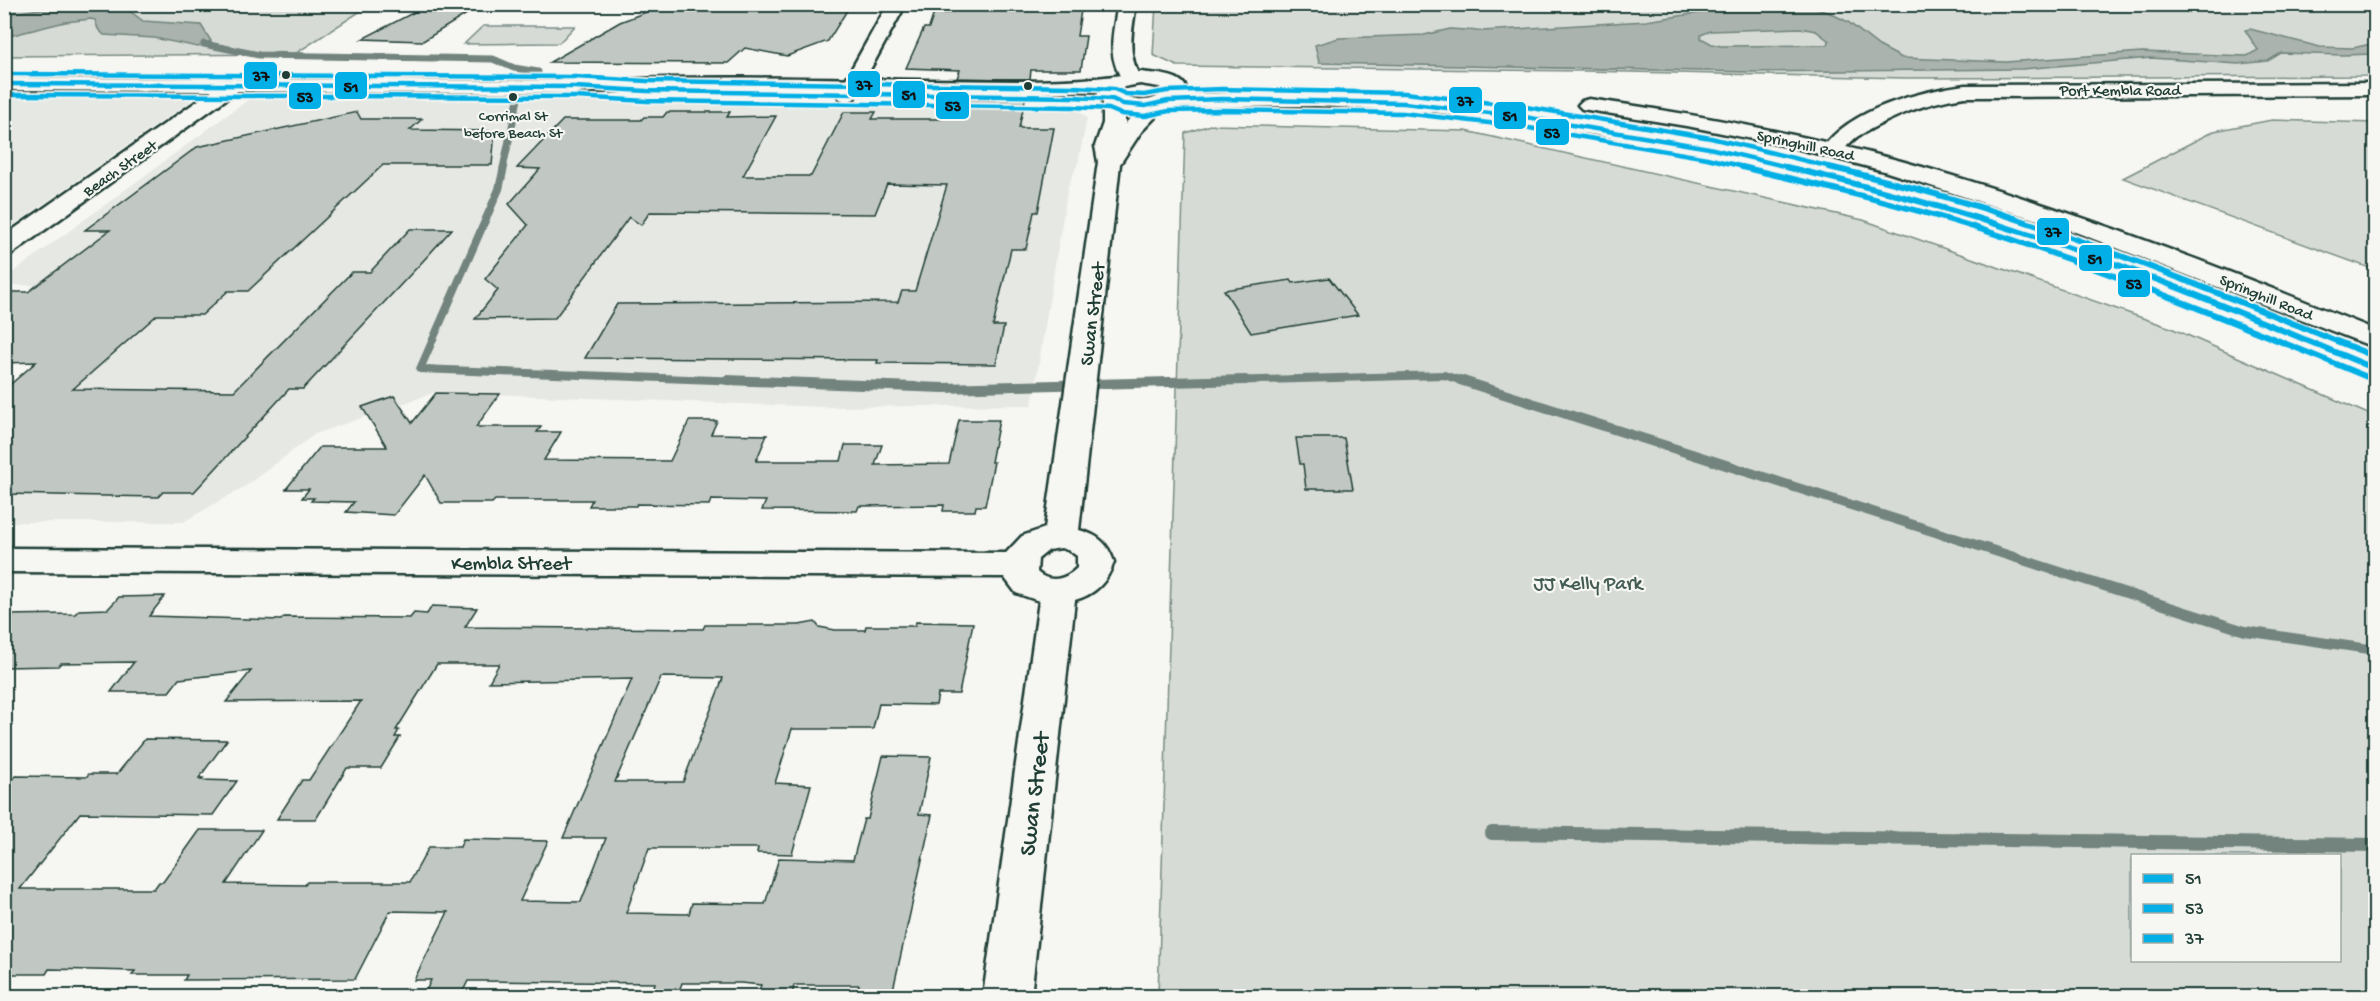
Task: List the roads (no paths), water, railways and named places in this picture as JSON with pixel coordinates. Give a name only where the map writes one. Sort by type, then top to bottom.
[{"type":"main road","points":[[850,90],[897,4]]},
{"type":"main road","name":"Swan Street","points":[[1061,537],[1080,405],[1109,162],[1106,146],[1114,123],[1127,4]]},
{"type":"main road","points":[[4,84],[575,87],[647,92],[1118,91],[1133,106],[1165,96]]},
{"type":"main road","name":"Beach Street","points":[[4,248],[233,85]]},
{"type":"main road","name":"Springhill Road","points":[[1165,96],[1216,86],[1426,90],[1527,97],[1643,112],[1845,153],[1917,171],[2072,221],[2376,340]]},
{"type":"main road","name":"Port Kembla Road","points":[[1845,153],[1847,132],[1884,112],[1918,99],[1965,91],[2376,89]]},
{"type":"main road","points":[[1109,162],[1122,147],[1132,129],[1165,96]]},
{"type":"main road","name":"Springhill Road","points":[[1165,96],[1404,103],[1456,107],[1585,126],[1760,159],[1956,211],[2092,256],[2376,369]]},
{"type":"main road","points":[[1585,126],[1654,131],[1797,155],[1845,153],[1876,175],[2025,220],[2165,271],[2277,328]]},
{"type":"main road","points":[[1061,537],[1085,543],[1093,550],[1097,558],[1097,567],[1084,584],[1058,592],[1045,591],[1025,581],[1019,574],[1017,565],[1020,557],[1036,542],[1061,537]]},
{"type":"main road","name":"Kembla Street","points":[[4,560],[1017,565]]},
{"type":"main road","name":"Swan Street","points":[[1007,996],[1058,592]]},
{"type":"waterway","points":[[204,44],[259,55],[493,59],[514,68],[538,72],[538,76]]},
{"type":"waterway","points":[[503,168],[518,99]]},
{"type":"waterway","points":[[504,167],[499,189],[420,369],[768,382]]},
{"type":"waterway","points":[[1187,382],[1444,375],[1465,382]]},
{"type":"waterway","points":[[727,380],[943,388],[1245,380]]},
{"type":"waterway","points":[[1460,380],[2245,631],[2376,650]]},
{"type":"waterway","points":[[1492,833],[2376,845]]},
{"type":"place","name":"Corrimal St before Beach St","points":[[513,97]]},
{"type":"park label","name":"JJ Kelly Park","points":[[1588,582]]}]
